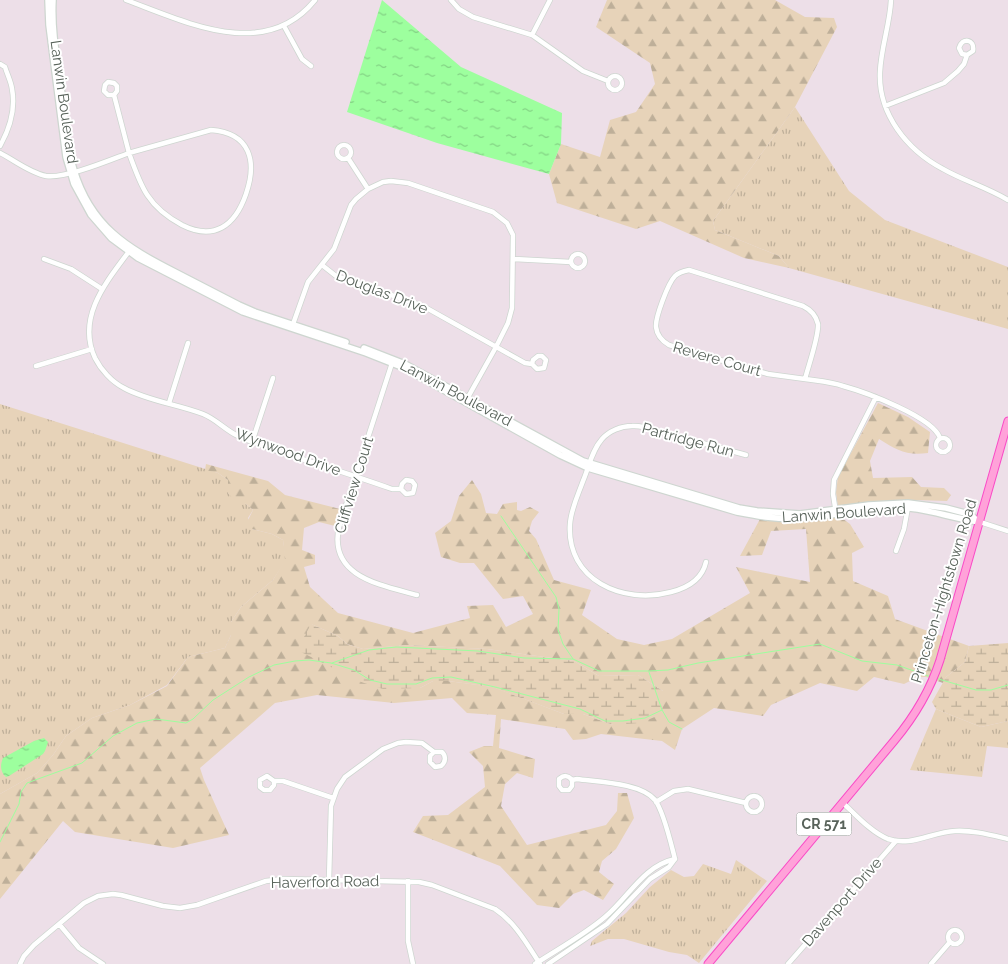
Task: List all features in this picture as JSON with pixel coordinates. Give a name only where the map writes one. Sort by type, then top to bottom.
[{"type":"main road","name":"Princeton-Hightstown Road","points":[[708,964],[912,718],[933,680],[1008,421]]},
{"type":"street","name":"Lanwin Boulevard","points":[[48,0],[49,25],[66,158],[83,202],[91,215],[111,238],[130,250],[227,304],[261,319],[292,327],[393,361],[467,400],[560,455],[589,466],[736,512],[759,516],[802,518],[836,512],[908,506],[967,521],[980,522]]},
{"type":"street","name":"Lanwin Boulevard","points":[[53,0],[54,36],[72,172]]},
{"type":"street","points":[[126,0],[195,24],[232,33],[253,34],[284,26],[303,13],[315,0]]},
{"type":"street","points":[[451,0],[460,9],[473,16],[532,35],[584,71],[608,80]]},
{"type":"street","points":[[532,35],[550,0]]},
{"type":"street","points":[[891,0],[880,85],[885,106],[896,128],[922,156],[943,169],[1008,200]]},
{"type":"street","points":[[284,26],[302,59],[311,66]]},
{"type":"street","points":[[885,106],[944,82],[958,71],[964,64],[967,56]]},
{"type":"street","points":[[0,64],[5,66],[4,74],[10,80],[13,107],[10,124],[0,146]]},
{"type":"street","points":[[0,153],[46,176],[58,176],[129,153],[204,131],[219,131],[232,135],[239,140],[247,150],[252,167],[241,208],[229,223],[216,230],[204,232],[190,229],[169,218],[153,204],[140,184],[129,153],[114,95]]},
{"type":"street","points":[[348,158],[368,188]]},
{"type":"street","points":[[292,327],[304,289],[338,241],[351,205],[368,188],[383,182],[399,181],[493,212],[503,218],[510,228],[514,242],[512,308],[508,323],[467,400]]},
{"type":"street","name":"Wynwood Drive","points":[[130,250],[102,289],[91,314],[89,333],[92,349],[102,369],[116,383],[131,392],[211,418],[236,436],[252,442],[392,489],[401,489]]},
{"type":"street","points":[[44,259],[71,269],[102,289]]},
{"type":"street","points":[[514,259],[571,262]]},
{"type":"street","name":"Douglas Drive","points":[[322,265],[336,276],[423,306],[525,363],[532,364]]},
{"type":"street","name":"Revere Court","points":[[694,270],[810,310],[816,318],[818,328],[805,379],[768,374],[664,343],[658,334],[656,324],[672,279],[680,273],[694,270]]},
{"type":"street","points":[[169,403],[188,343]]},
{"type":"street","points":[[36,366],[92,349]]},
{"type":"street","name":"Cliffview Court","points":[[393,361],[337,534],[338,547],[342,560],[350,570],[361,577],[417,595]]},
{"type":"street","points":[[252,442],[273,378]]},
{"type":"street","points":[[805,379],[842,385],[876,398],[916,417],[934,429],[940,438]]},
{"type":"street","points":[[836,512],[833,494],[834,480],[876,398]]},
{"type":"street","name":"Partridge Run","points":[[706,562],[704,571],[690,585],[678,590],[660,595],[640,597],[612,590],[597,581],[578,561],[571,544],[572,508],[598,445],[606,435],[619,428],[634,426],[746,455]]},
{"type":"street","points":[[896,551],[904,529],[908,506]]},
{"type":"street","points":[[980,522],[1008,531]]},
{"type":"street","points":[[329,880],[330,814],[333,798],[341,782],[351,771],[390,745],[414,742],[428,746],[434,752]]},
{"type":"street","points":[[572,780],[577,778],[637,789],[648,794],[656,802],[675,859]]},
{"type":"street","points":[[274,780],[284,781],[333,798]]},
{"type":"street","points":[[656,802],[674,791],[688,789],[746,802]]},
{"type":"street","points":[[843,803],[875,832],[896,841],[910,841],[944,832],[961,830],[1008,839]]},
{"type":"street","name":"Davenport Drive","points":[[788,964],[896,841]]},
{"type":"street","points":[[538,963],[604,918],[656,866],[675,859]]},
{"type":"street","points":[[548,964],[607,924],[650,879],[669,867],[675,859]]},
{"type":"street","name":"Haverford Road","points":[[20,964],[29,950],[84,903],[105,894],[121,895],[163,906],[180,908],[198,905],[274,880],[408,881],[432,885],[495,909],[512,923],[538,963]]},
{"type":"street","points":[[408,881],[408,941],[413,964]]},
{"type":"street","points":[[59,924],[79,948],[103,964]]},
{"type":"street","points":[[931,964],[950,942]]},
{"type":"green space","points":[[607,0],[775,0],[805,17],[834,18],[837,27],[795,107],[713,221],[715,230],[779,256],[789,268],[744,258],[660,221],[636,229],[557,203],[549,174],[561,144],[600,157],[610,120],[636,112],[655,84],[650,63],[596,27]]},
{"type":"green space","points":[[795,107],[849,191],[885,220],[1008,267],[1008,329],[789,268],[779,256],[715,230],[713,221]]},
{"type":"green space","points":[[878,403],[908,417],[930,432],[928,453],[908,453],[879,439],[870,461],[873,478],[912,477],[921,487],[944,488],[951,495],[947,501],[878,501],[838,508],[836,492],[838,477]]},
{"type":"green space","points":[[0,404],[218,473],[228,480],[228,493],[253,510],[248,518],[252,529],[272,534],[283,540],[286,560],[273,580],[241,607],[231,622],[231,635],[225,648],[188,657],[167,685],[130,705],[92,718],[66,736],[37,773],[0,794]]},
{"type":"green space","points":[[206,464],[268,481],[285,495],[340,509],[335,526],[319,522],[304,528],[302,550],[315,555],[315,564],[304,567],[310,587],[338,613],[413,633],[470,618],[467,606],[493,605],[506,627],[533,614],[523,596],[503,599],[474,563],[460,563],[441,557],[435,533],[451,521],[459,496],[472,480],[481,494],[486,513],[497,514],[503,504],[517,502],[517,510],[521,511],[530,507],[539,512],[532,521],[529,531],[536,539],[554,580],[591,590],[582,615],[617,639],[644,645],[672,639],[750,593],[736,567],[810,582],[806,529],[771,531],[762,555],[740,556],[760,519],[799,521],[839,516],[850,524],[864,547],[852,553],[853,581],[888,596],[895,619],[969,646],[965,662],[946,677],[943,683],[926,677],[918,677],[904,684],[874,677],[857,691],[820,683],[771,705],[763,716],[714,708],[682,729],[675,750],[662,741],[601,734],[586,739],[573,740],[565,729],[501,719],[499,748],[535,759],[533,778],[517,773],[505,784],[501,806],[527,845],[606,825],[617,811],[618,793],[627,793],[634,818],[616,849],[602,861],[599,872],[614,884],[603,900],[584,890],[573,894],[559,908],[537,905],[500,866],[413,832],[423,816],[448,815],[485,787],[483,766],[469,752],[484,746],[493,746],[496,715],[467,713],[452,698],[394,703],[317,695],[275,703],[200,768],[229,835],[173,848],[75,832],[63,821],[0,899],[0,794],[37,773],[66,736],[92,718],[130,705],[167,686],[188,657],[225,648],[231,635],[231,622],[241,607],[273,580],[285,560],[283,540],[272,534],[252,529],[246,524],[253,510],[246,504],[236,502],[228,493],[228,480],[218,473],[205,470]],"holes":[[[311,624],[338,636],[347,644],[363,649],[407,645],[487,649],[574,661],[599,676],[638,675],[663,691],[613,725],[583,714],[564,714],[493,687],[433,681],[420,688]]]},
{"type":"green space","points":[[311,624],[338,636],[347,644],[363,649],[407,645],[487,649],[574,661],[599,676],[638,675],[663,691],[662,714],[640,723],[613,725],[583,714],[564,714],[492,687],[448,681],[433,681],[420,688],[383,689],[361,682],[297,650]]},
{"type":"green space","points":[[1008,643],[1008,721],[981,727],[936,709],[932,702],[946,677],[965,662],[969,646]]},
{"type":"green space","points":[[936,709],[981,727],[1008,721],[1008,748],[987,746],[982,777],[910,770]]},
{"type":"green space","points":[[736,860],[767,881],[699,963],[687,955],[669,952],[624,939],[608,939],[590,946],[592,941],[626,913],[650,887],[671,870],[684,877],[694,876],[703,864],[731,874]]},
{"type":"water","points":[[382,0],[461,67],[562,113],[561,144],[549,174],[437,143],[347,112]]},
{"type":"water","points":[[44,738],[48,742],[43,754],[9,776],[6,777],[4,775],[1,768],[3,758],[34,741]]},
{"type":"waterway","points":[[501,516],[556,597],[559,609],[558,630],[563,644],[573,659]]},
{"type":"waterway","points":[[332,663],[369,650],[396,647],[478,651],[524,658],[573,659],[599,671],[648,671],[668,670],[698,663],[820,644],[862,661],[897,665],[931,677]]},
{"type":"waterway","points":[[0,842],[19,804],[21,792],[27,783],[82,763],[113,736],[137,723],[156,719],[186,723],[213,700],[249,677],[274,665],[309,660],[331,663],[354,670],[370,680],[387,684],[416,684],[432,678],[451,677],[580,709],[605,721],[645,718],[662,710]]},
{"type":"waterway","points":[[649,672],[662,710],[669,722],[682,729]]},
{"type":"waterway","points":[[935,678],[976,690],[991,690],[1008,685]]}]
